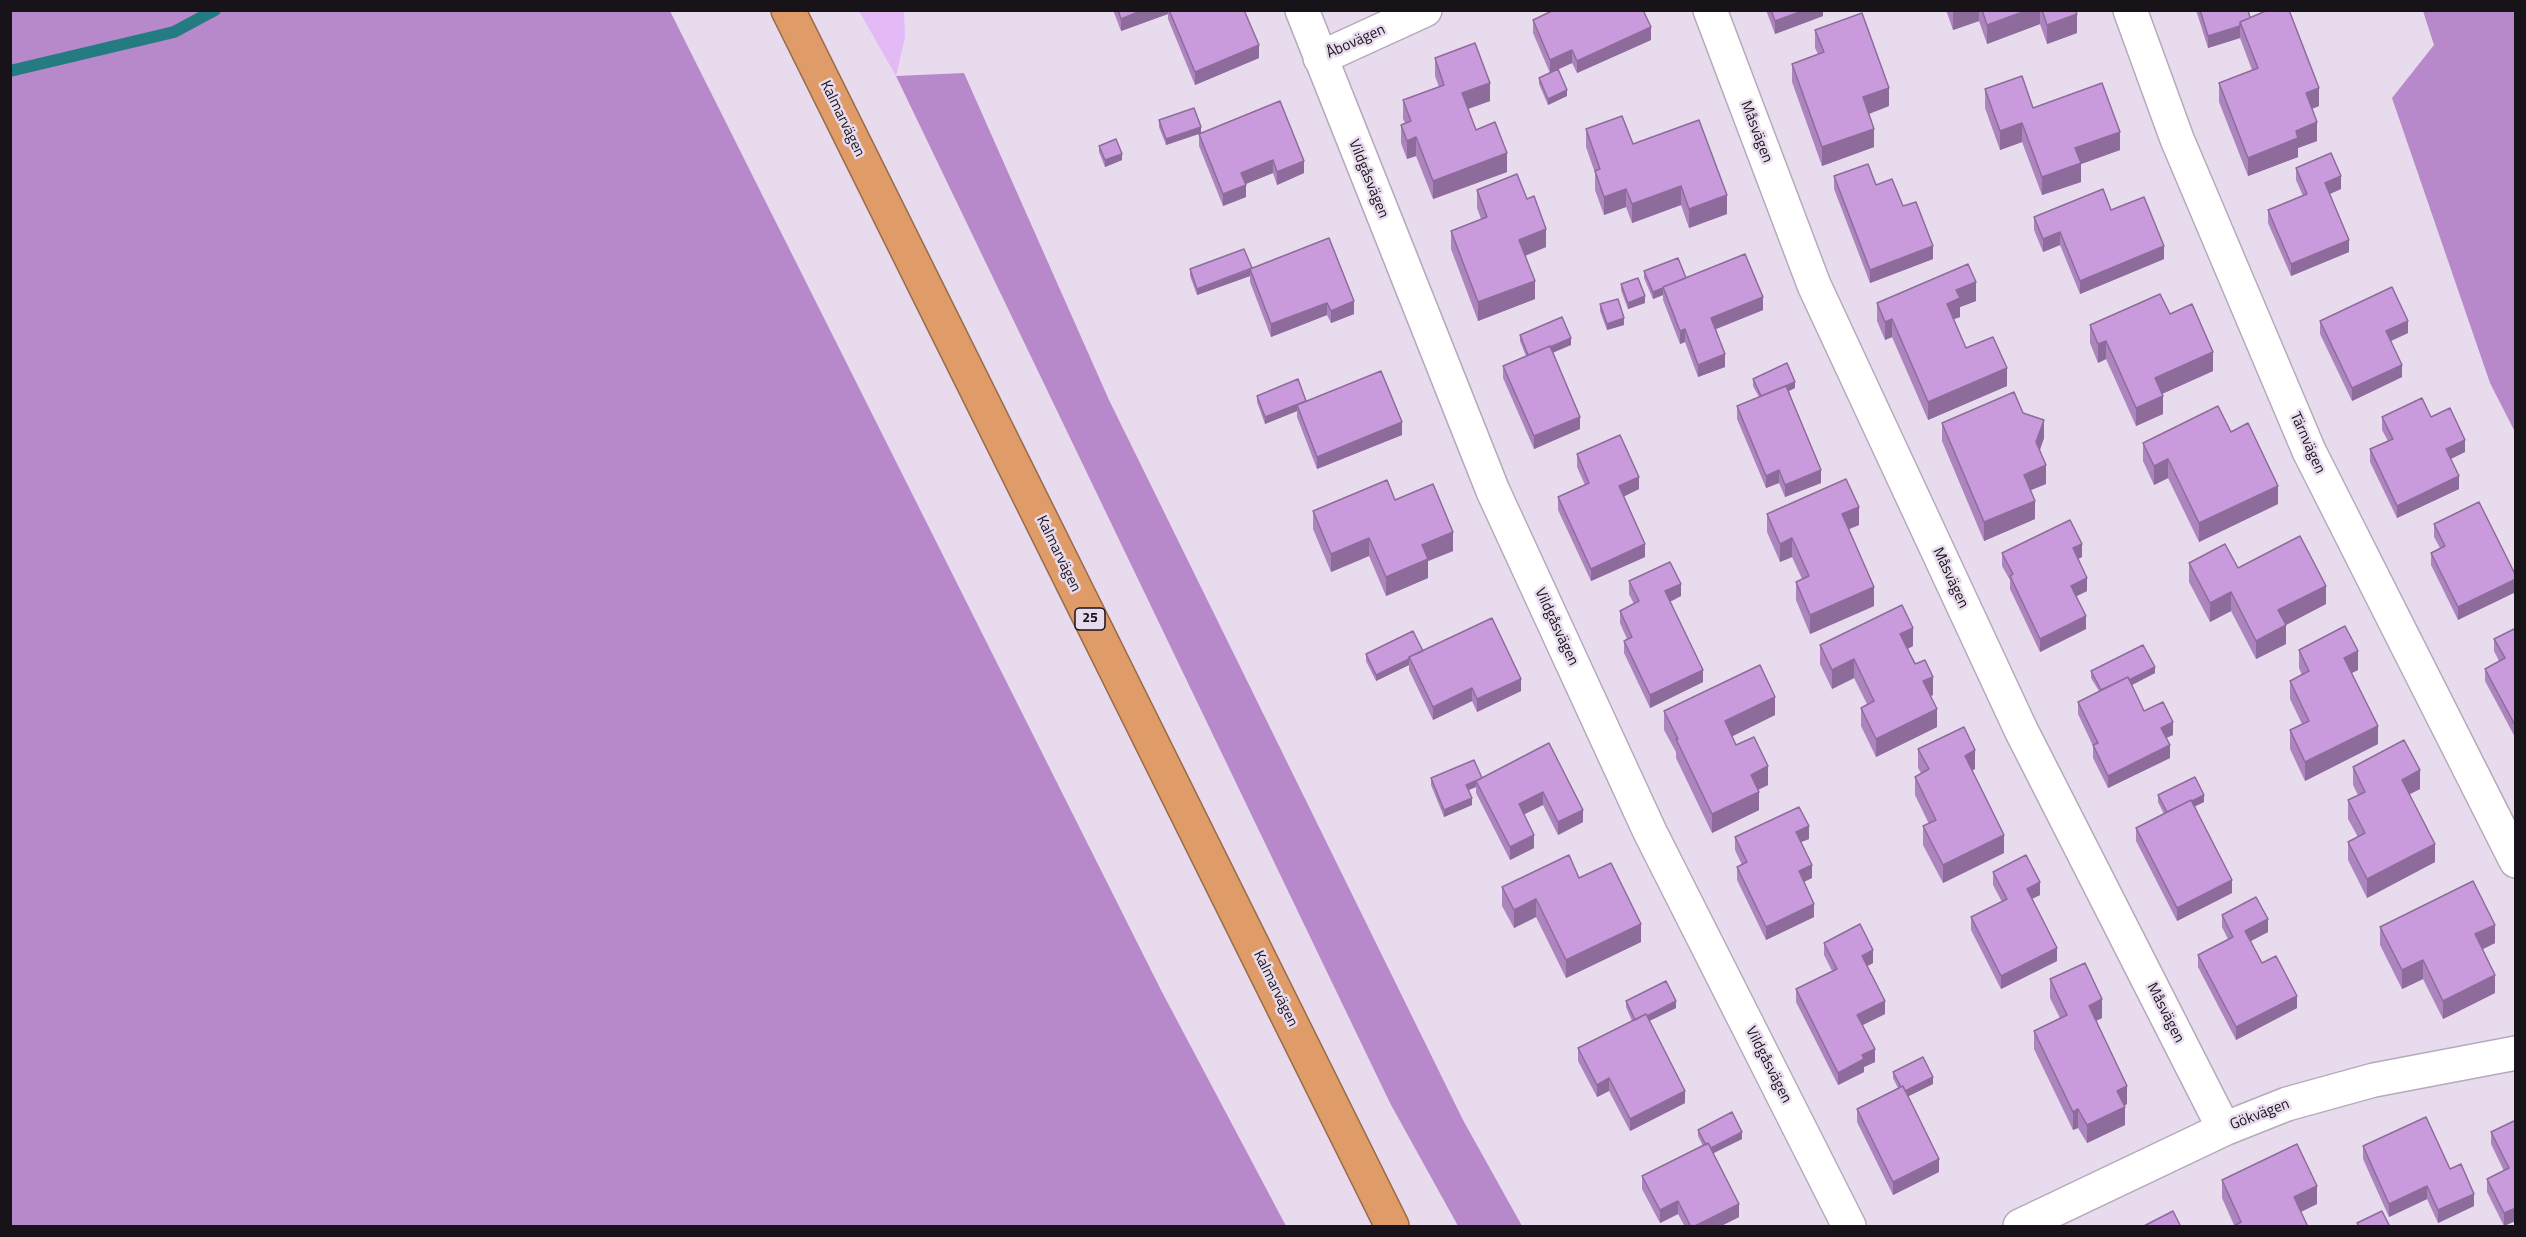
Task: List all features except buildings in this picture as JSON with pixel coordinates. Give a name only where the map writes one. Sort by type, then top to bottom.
[{"type":"highway","name":"Kalmarvägen","points":[[788,10],[1392,1227]]},
{"type":"street","name":"Vildgåsvägen","points":[[1302,10],[1493,491],[1650,832],[1849,1227]]},
{"type":"street","name":"Åbovägen","points":[[1320,58],[1425,10]]},
{"type":"street","name":"Måsvägen","points":[[1710,10],[1814,285],[2021,730],[2224,1129]]},
{"type":"street","name":"Tärnvägen","points":[[2130,10],[2177,139],[2309,451],[2516,861]]},
{"type":"street","name":"Gökvägen","points":[[2020,1227],[2224,1129],[2287,1104],[2374,1080],[2516,1053]]},
{"type":"shaded area","points":[[10,11],[670,11],[1162,992],[1286,1226],[11,1226]]},
{"type":"shaded area","points":[[859,11],[904,11],[905,37],[896,76]]},
{"type":"shaded area","points":[[2423,11],[2515,11],[2515,432],[2490,383],[2392,98],[2434,45]]},
{"type":"shaded area","points":[[964,73],[1109,400],[1463,1120],[1522,1226],[1458,1226],[1390,1103],[896,76]]},
{"type":"waterway","points":[[10,71],[174,32],[215,10]]}]
